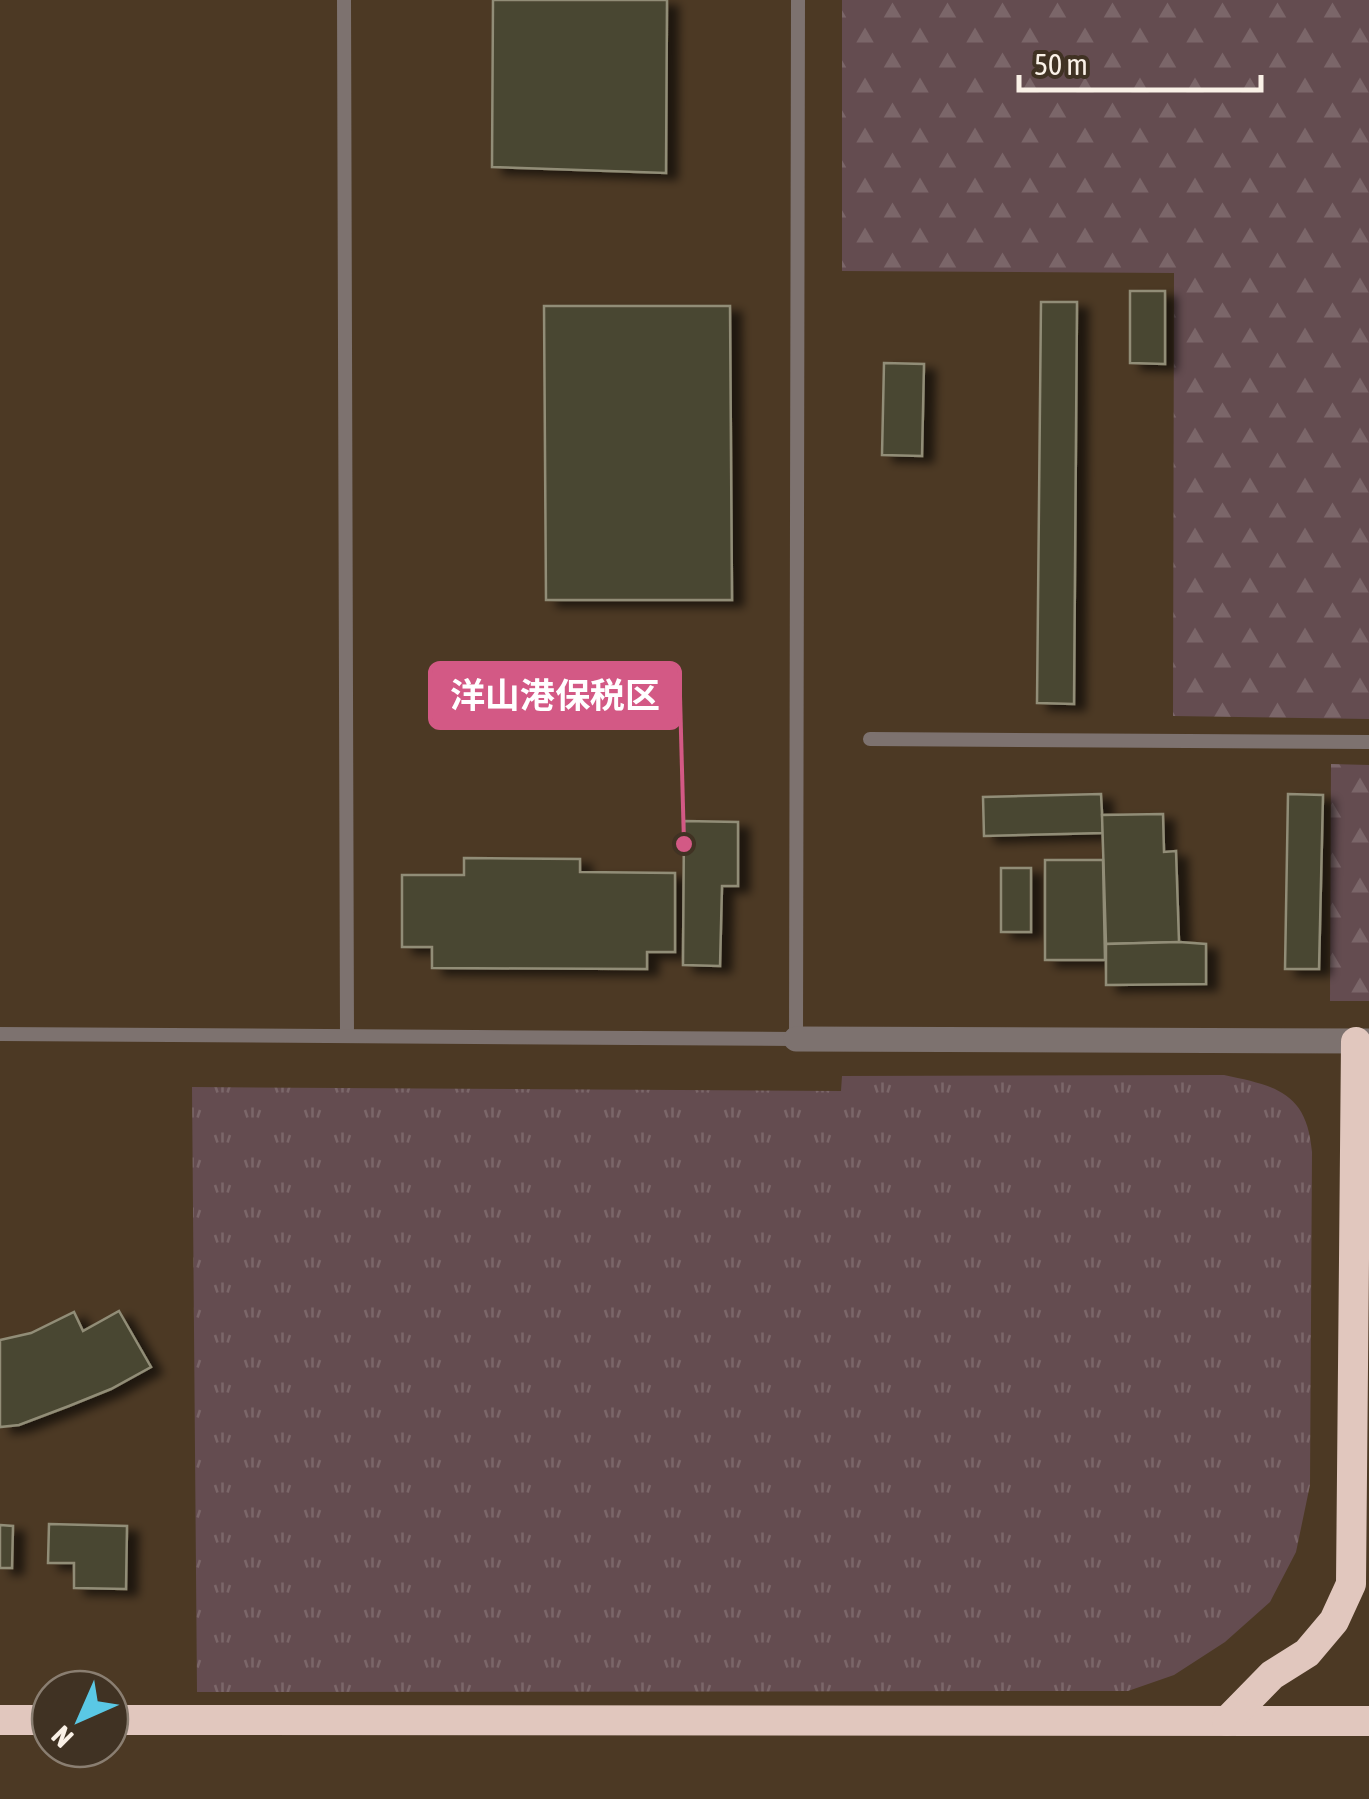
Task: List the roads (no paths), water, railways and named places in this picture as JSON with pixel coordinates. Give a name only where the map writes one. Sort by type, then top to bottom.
[{"type":"highway","points":[[1227,1721],[1272,1676],[1307,1654],[1334,1621],[1351,1584],[1363,1042]]},
{"type":"highway","points":[[0,1720],[30,1720]]},
{"type":"highway","points":[[130,1720],[1369,1721]]},
{"type":"street","points":[[796,1039],[1363,1042]]},
{"type":"lane","points":[[344,0],[348,1036]]},
{"type":"lane","points":[[0,1034],[796,1039],[798,0]]},
{"type":"lane","points":[[870,739],[1369,742]]},
{"type":"place","name":"洋山港保税区","points":[[684,844]]}]
